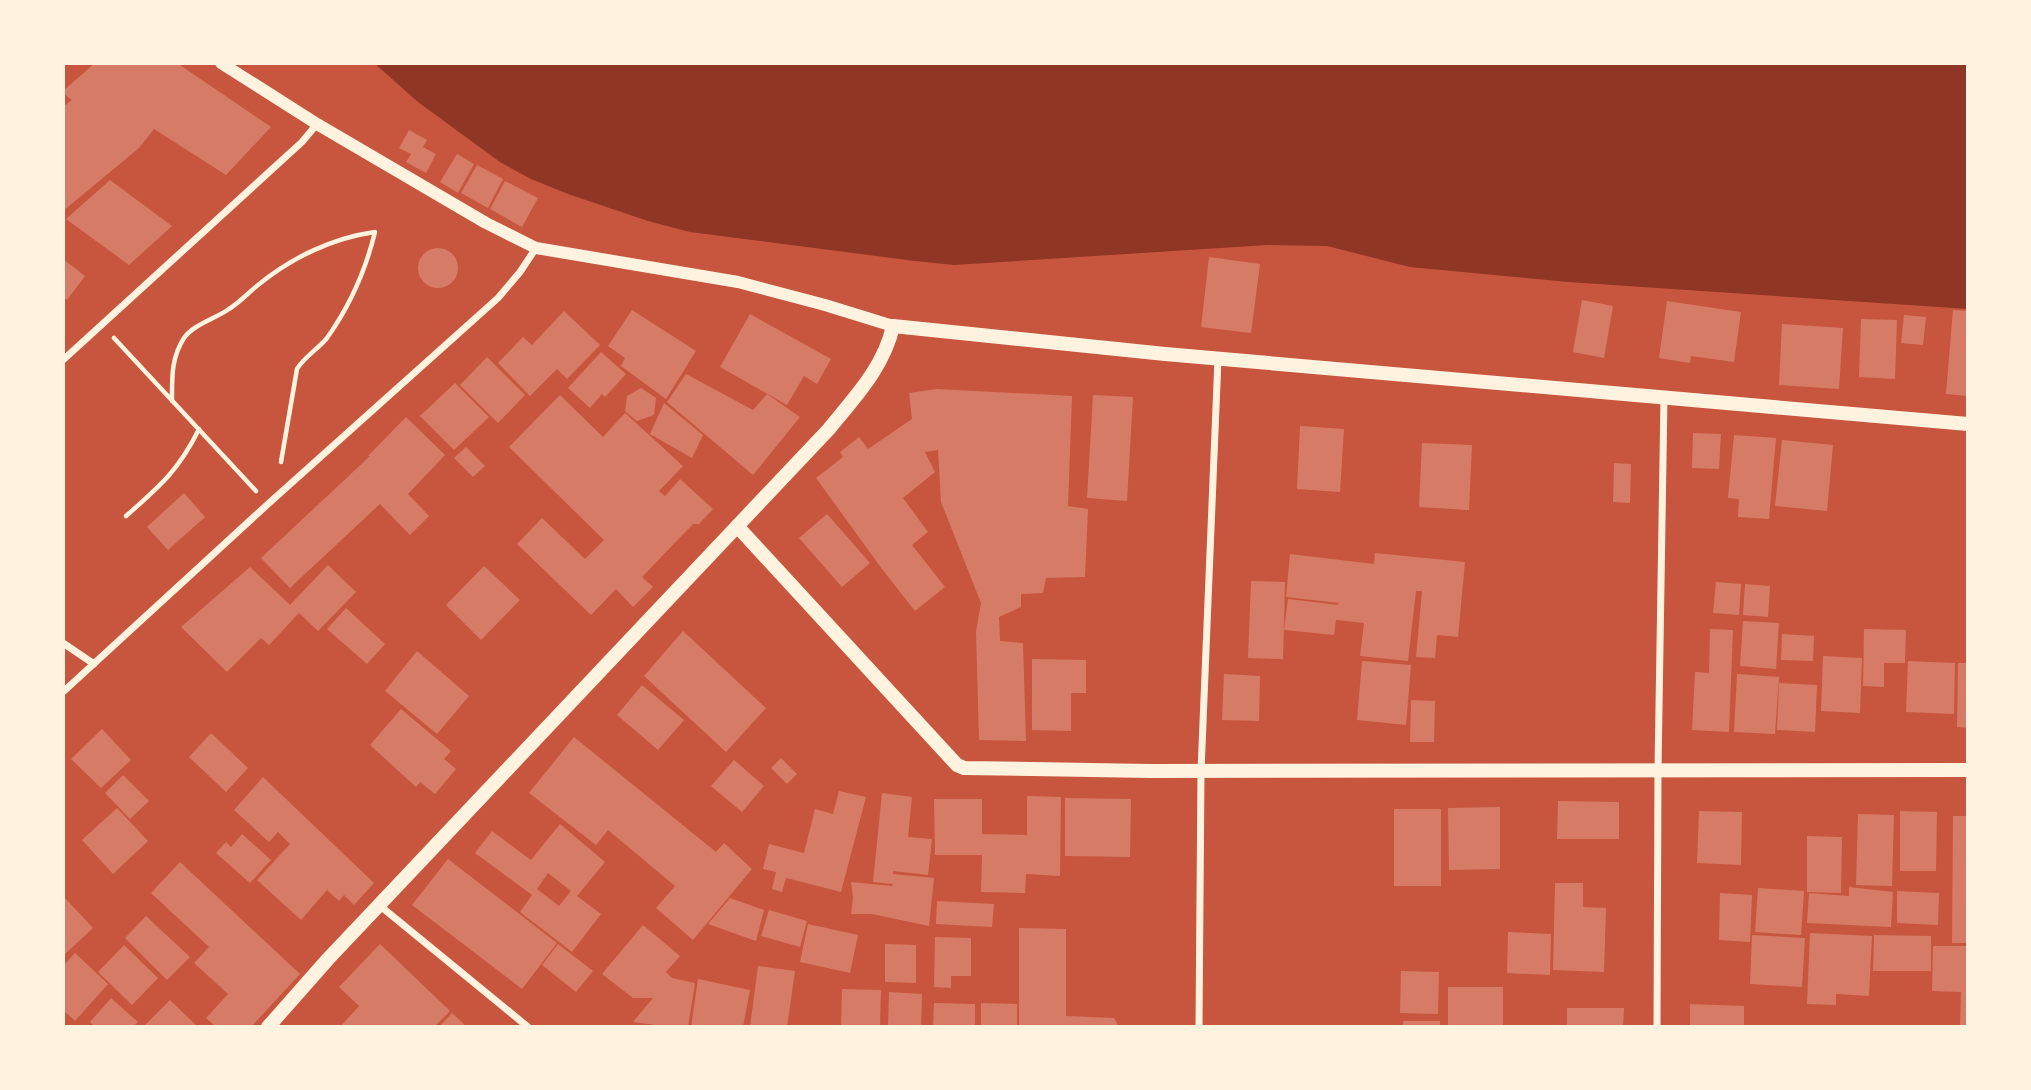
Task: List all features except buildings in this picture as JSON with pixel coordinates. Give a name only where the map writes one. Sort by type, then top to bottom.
[{"type":"main road","points":[[268,1027],[379,905],[829,429],[877,368],[890,342],[893,326],[1219,358],[1968,424]]},
{"type":"main road","points":[[737,526],[957,765],[964,768],[1201,771],[1968,770]]},
{"type":"street","points":[[221,63],[317,124],[486,223],[536,248],[747,284],[893,326]]},
{"type":"street","points":[[63,360],[302,142],[317,124]]},
{"type":"street","points":[[63,692],[498,299],[536,248]]},
{"type":"street","points":[[1199,1027],[1201,771],[1219,358]]},
{"type":"street","points":[[1657,1027],[1664,398]]},
{"type":"street","points":[[63,643],[94,664]]},
{"type":"street","points":[[379,905],[528,1027]]},
{"type":"path","points":[[172,401],[175,357],[187,334],[229,309],[260,283],[312,251],[341,239],[375,233],[362,273],[338,320],[321,345],[300,363],[297,369],[281,462]]},
{"type":"path","points":[[102,325],[268,504]]},
{"type":"path","points":[[126,516],[174,471],[199,429]]},
{"type":"shaded area","points":[[374,63],[1968,63],[1968,309],[1568,282],[1410,267],[1327,246],[1267,245],[954,265],[690,232],[648,221],[531,179],[500,162],[418,102]]}]
